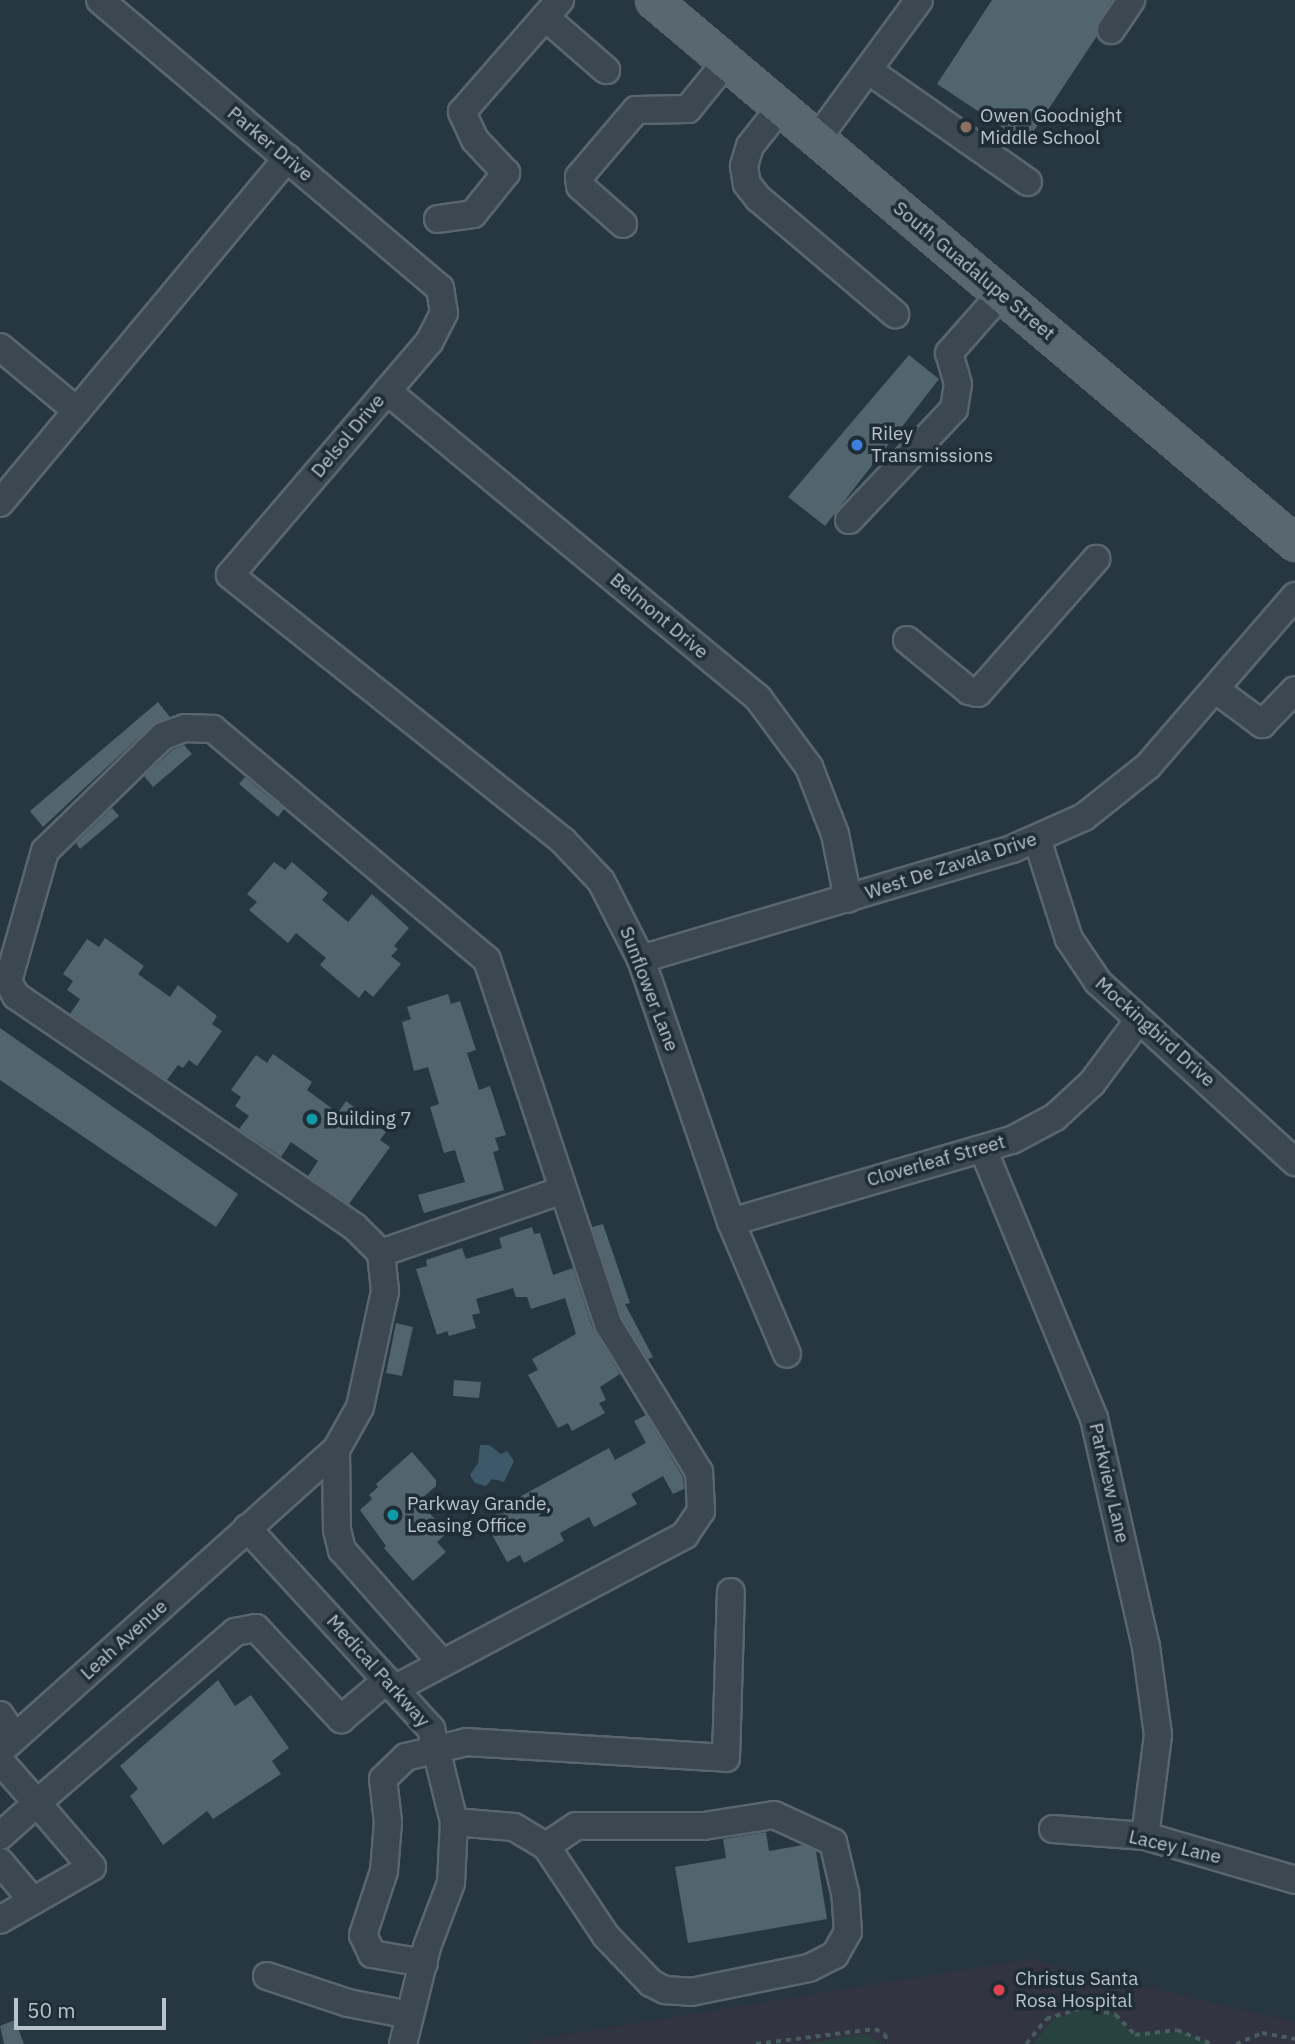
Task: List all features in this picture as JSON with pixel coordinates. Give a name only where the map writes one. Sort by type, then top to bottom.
[{"type":"main road","name":"South Guadalupe Street","points":[[653,0],[1295,543]]},
{"type":"street","name":"Parker Drive","points":[[100,0],[440,288]]},
{"type":"street","points":[[817,139],[919,0]]},
{"type":"street","points":[[1111,30],[1131,0]]},
{"type":"street","points":[[438,219],[473,214],[506,173],[475,140],[462,111],[552,9],[606,70]]},
{"type":"street","points":[[623,224],[580,186],[579,177],[636,110],[688,109],[726,62]]},
{"type":"street","points":[[868,70],[1028,182]]},
{"type":"street","points":[[780,108],[750,146],[744,166],[747,184],[758,198],[894,314]]},
{"type":"street","points":[[0,503],[287,159]]},
{"type":"street","name":"Delsol Drive","points":[[230,575],[429,342],[444,313],[440,288]]},
{"type":"street","points":[[849,520],[954,410],[958,384],[949,353],[1001,294]]},
{"type":"street","points":[[0,347],[77,411]]},
{"type":"street","name":"Belmont Drive","points":[[387,391],[758,698],[809,767],[835,834],[848,899]]},
{"type":"street","points":[[908,640],[970,691],[978,693],[1096,559]]},
{"type":"street","name":"Sunflower Lane","points":[[230,575],[563,841],[601,881],[641,959],[731,1222],[787,1354]]},
{"type":"street","name":"West De Zavala Drive","points":[[641,959],[848,899],[1037,839],[1084,817],[1116,795],[1148,766],[1295,596]]},
{"type":"street","points":[[1215,689],[1262,724],[1295,690]]},
{"type":"street","points":[[0,1836],[235,1632],[257,1628],[341,1719],[391,1684],[442,1663],[685,1535],[701,1511],[699,1472],[608,1324],[560,1191],[487,960],[213,729],[184,728],[163,736],[45,851],[8,981],[16,996],[355,1227],[381,1253],[385,1291],[360,1408],[336,1450],[337,1530],[342,1550],[442,1663]]},
{"type":"street","name":"Mockingbird Drive","points":[[1037,839],[1080,959],[1138,1021],[1295,1162]]},
{"type":"street","name":"Cloverleaf Street","points":[[731,1222],[1012,1140],[1055,1117],[1092,1083],[1138,1021]]},
{"type":"street","name":"Parkview Lane","points":[[983,1149],[1094,1418],[1146,1647],[1158,1735],[1145,1836]]},
{"type":"street","points":[[381,1253],[560,1191]]},
{"type":"street","name":"Leah Avenue","points":[[7,1745],[336,1450]]},
{"type":"street","name":"Medical Parkway","points":[[247,1528],[431,1729],[454,1822],[451,1882],[424,1963],[403,2044]]},
{"type":"street","points":[[424,1963],[372,1954],[363,1935],[384,1871],[388,1822],[383,1779],[406,1757],[436,1747],[467,1742],[726,1758],[731,1592]]},
{"type":"street","points":[[0,1715],[7,1745]]},
{"type":"street","points":[[0,1761],[92,1867],[0,1920]]},
{"type":"street","points":[[454,1822],[514,1827],[546,1846],[606,1936],[651,1983],[665,1990],[691,1992],[809,1968],[835,1955],[848,1933],[845,1893],[834,1842],[774,1815],[704,1826],[576,1826],[546,1846]]},
{"type":"street","name":"Lacey Lane","points":[[1053,1829],[1145,1836],[1295,1880]]},
{"type":"street","points":[[0,1863],[33,1901]]},
{"type":"street","points":[[267,1976],[348,2003],[410,2015]]},
{"type":"path","points":[[1026,2044],[1046,2020],[1085,2007],[1116,2015],[1135,2035],[1177,2031],[1211,2044]]},
{"type":"path","points":[[755,2044],[875,2029],[885,2034],[888,2044]]},
{"type":"path","points":[[1236,2044],[1262,2033],[1295,2039]]},
{"type":"shaded area","points":[[480,1445],[489,1445],[501,1454],[507,1451],[514,1461],[504,1482],[492,1479],[486,1486],[475,1483],[470,1475],[478,1463]]},
{"type":"shaded area","name":"Christus Santa Rosa Hospital","points":[[1029,1959],[1295,2022],[1295,2044],[529,2044],[532,2040]]},
{"type":"green space","points":[[1085,2007],[1116,2015],[1130,2032],[1184,2032],[1211,2044],[1033,2044],[1052,2021]]},
{"type":"green space","points":[[864,2034],[882,2044],[805,2044]]},
{"type":"building","points":[[992,0],[1112,0],[1098,22],[1097,36],[1026,143],[937,84]]},
{"type":"building","name":"Riley Transmissions","points":[[909,355],[939,379],[825,526],[788,497]]},
{"type":"building","points":[[158,702],[170,717],[152,725],[43,827],[30,811]]},
{"type":"building","points":[[184,745],[192,754],[153,787],[144,776],[172,750]]},
{"type":"building","points":[[245,777],[284,809],[278,817],[239,784]]},
{"type":"building","points":[[112,808],[119,816],[80,849],[76,843]]},
{"type":"building","points":[[274,862],[285,870],[292,862],[328,893],[322,900],[348,922],[372,894],[409,928],[394,946],[398,949],[391,956],[401,964],[373,997],[365,990],[359,998],[320,965],[326,958],[296,933],[288,943],[249,910],[257,902],[247,894]]},
{"type":"building","points":[[105,938],[144,966],[138,974],[170,997],[178,985],[217,1016],[212,1024],[222,1031],[197,1066],[189,1060],[183,1068],[178,1065],[167,1080],[70,1014],[80,999],[67,990],[73,981],[63,974],[87,939],[99,947]]},
{"type":"building","points":[[448,994],[451,1004],[460,1001],[476,1050],[467,1053],[479,1090],[490,1086],[506,1135],[495,1138],[499,1150],[493,1152],[504,1190],[424,1213],[418,1195],[465,1182],[455,1150],[444,1153],[430,1107],[439,1104],[428,1067],[414,1071],[402,1022],[411,1019],[407,1007]]},
{"type":"building","points":[[0,1028],[238,1194],[216,1227],[0,1080]]},
{"type":"building","name":"Building 7","points":[[273,1054],[312,1082],[307,1090],[338,1113],[346,1101],[386,1132],[380,1140],[390,1147],[349,1204],[308,1176],[318,1161],[291,1142],[281,1157],[239,1129],[249,1116],[235,1106],[241,1097],[231,1090],[256,1055],[267,1063]]},
{"type":"building","points":[[603,1224],[630,1303],[625,1304],[653,1357],[648,1359],[622,1317],[592,1227]]},
{"type":"building","points":[[532,1227],[534,1234],[540,1233],[553,1275],[573,1268],[593,1329],[620,1374],[600,1387],[606,1400],[599,1403],[605,1413],[572,1431],[568,1423],[558,1428],[528,1375],[538,1370],[532,1359],[576,1334],[565,1298],[531,1309],[527,1297],[516,1297],[513,1288],[476,1299],[480,1313],[472,1315],[476,1328],[449,1336],[447,1331],[437,1335],[416,1269],[427,1266],[426,1260],[462,1248],[466,1259],[502,1248],[499,1238]]},
{"type":"building","points":[[396,1323],[413,1327],[402,1376],[386,1373]]},
{"type":"building","points":[[454,1380],[481,1382],[479,1398],[453,1396]]},
{"type":"building","points":[[646,1415],[683,1477],[684,1489],[673,1494],[663,1476],[631,1494],[637,1504],[594,1527],[589,1517],[560,1533],[564,1541],[524,1563],[520,1555],[507,1562],[489,1529],[501,1523],[494,1511],[609,1448],[615,1460],[646,1443],[634,1421]]},
{"type":"building","name":"Parkway Grande, Leasing Office","points":[[412,1452],[436,1480],[436,1486],[419,1501],[447,1533],[437,1542],[446,1552],[413,1581],[384,1548],[386,1546],[360,1510],[372,1499],[369,1495],[378,1487],[376,1484]]},
{"type":"building","points":[[218,1680],[235,1706],[251,1695],[289,1748],[272,1761],[281,1774],[213,1819],[207,1811],[163,1845],[130,1796],[138,1789],[120,1766]]},
{"type":"building","points":[[766,1832],[769,1851],[803,1845],[816,1851],[827,1919],[688,1943],[675,1867],[726,1858],[723,1839]]},
{"type":"building","points":[[15,2020],[24,2044],[4,2044],[0,2026]]},
{"type":"place","name":"Owen Goodnight Middle School","points":[[966,127]]},
{"type":"place","name":"Riley Transmissions","points":[[857,445]]},
{"type":"place","name":"Building 7","points":[[312,1119]]},
{"type":"place","name":"Parkway Grande, Leasing Office","points":[[393,1515]]},
{"type":"place","name":"Christus Santa Rosa Hospital","points":[[999,1990]]}]
